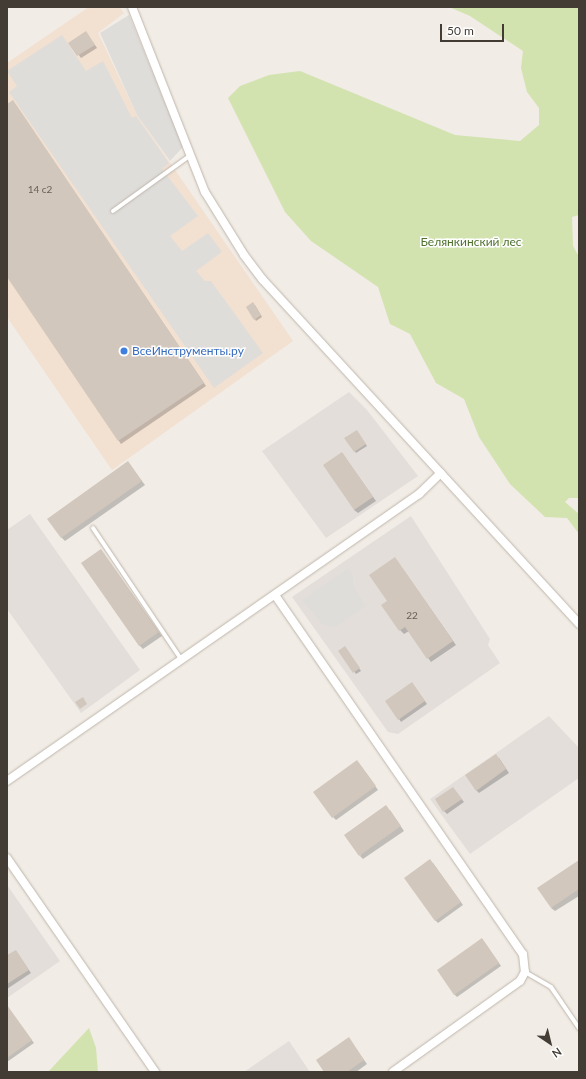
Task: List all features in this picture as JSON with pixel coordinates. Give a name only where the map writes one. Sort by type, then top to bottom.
[{"type":"street","points":[[132,7],[212,207],[263,280],[579,624]]},
{"type":"street","points":[[7,781],[419,494],[441,473]]},
{"type":"street","points":[[275,595],[517,942],[525,972],[507,993],[393,1072]]},
{"type":"street","points":[[7,858],[155,1072]]},
{"type":"lane","points":[[113,211],[191,155]]},
{"type":"lane","points":[[93,528],[181,659]]},
{"type":"lane","points":[[525,972],[551,987],[579,1028]]},
{"type":"shaded area","points":[[89,7],[119,7],[124,13],[98,33],[137,115],[293,341],[112,470],[7,317],[7,63]]},
{"type":"shaded area","points":[[129,15],[183,147],[170,161],[137,115],[100,33]]},
{"type":"shaded area","points":[[62,35],[86,71],[103,61],[132,118],[136,116],[169,163],[162,169],[198,216],[170,236],[182,251],[208,233],[222,252],[196,271],[205,281],[211,281],[263,353],[214,388],[9,92],[17,86],[7,71]]},
{"type":"shaded area","points":[[349,392],[367,410],[418,476],[326,538],[262,451]]},
{"type":"shaded area","points":[[30,514],[140,670],[81,713],[7,609],[7,530]]},
{"type":"shaded area","points":[[411,516],[490,639],[488,645],[500,663],[398,734],[388,732],[292,597]]},
{"type":"shaded area","points":[[348,568],[353,575],[353,585],[366,606],[336,627],[323,625],[302,600]]},
{"type":"shaded area","points":[[549,716],[579,748],[579,778],[470,854],[430,799]]},
{"type":"shaded area","points":[[7,885],[60,961],[7,998]]},
{"type":"shaded area","points":[[289,1041],[310,1072],[244,1072]]},
{"type":"green space","name":"Белянкинский лес","points":[[449,7],[579,7],[579,215],[572,217],[573,246],[579,257],[579,498],[569,498],[565,502],[579,514],[579,534],[567,518],[545,517],[510,484],[479,437],[464,399],[436,383],[410,334],[390,324],[378,287],[311,241],[285,212],[228,98],[240,86],[269,75],[300,71],[455,135],[520,141],[539,125],[539,108],[527,92],[521,68],[523,51],[470,16]]},
{"type":"green space","points":[[89,1028],[96,1048],[98,1072],[48,1072]]},
{"type":"building","points":[[86,31],[95,45],[77,56],[68,43]]},
{"type":"building","points":[[13,100],[204,383],[118,441],[7,277],[7,104]]},
{"type":"building","points":[[253,302],[261,315],[254,320],[246,307]]},
{"type":"building","points":[[357,430],[366,444],[354,452],[344,438]]},
{"type":"building","points":[[342,452],[373,497],[354,510],[323,465]]},
{"type":"building","points":[[128,461],[142,481],[61,538],[47,519]]},
{"type":"building","points":[[101,549],[159,632],[139,646],[81,563]]},
{"type":"building","points":[[395,557],[453,641],[427,659],[405,627],[399,631],[381,605],[387,601],[369,575]]},
{"type":"building","points":[[345,646],[360,668],[353,673],[338,651]]},
{"type":"building","points":[[412,682],[425,701],[398,720],[385,701]]},
{"type":"building","points":[[83,697],[87,704],[80,709],[75,702]]},
{"type":"building","points":[[496,754],[506,769],[476,791],[465,775]]},
{"type":"building","points":[[357,760],[376,786],[332,818],[313,792]]},
{"type":"building","points":[[453,787],[462,799],[443,812],[435,799]]},
{"type":"building","points":[[386,805],[401,826],[359,856],[344,835]]},
{"type":"building","points":[[430,859],[461,902],[435,921],[404,878]]},
{"type":"building","points":[[579,860],[579,889],[551,908],[537,888]]},
{"type":"building","points":[[482,938],[499,963],[454,995],[437,970]]},
{"type":"building","points":[[16,950],[29,970],[7,984],[7,955]]},
{"type":"building","points":[[7,1005],[32,1040],[7,1058]]},
{"type":"building","points":[[349,1037],[364,1060],[347,1072],[324,1072],[316,1060]]},
{"type":"place","name":"ВсеИнструменты.ру","points":[[124,351]]}]
